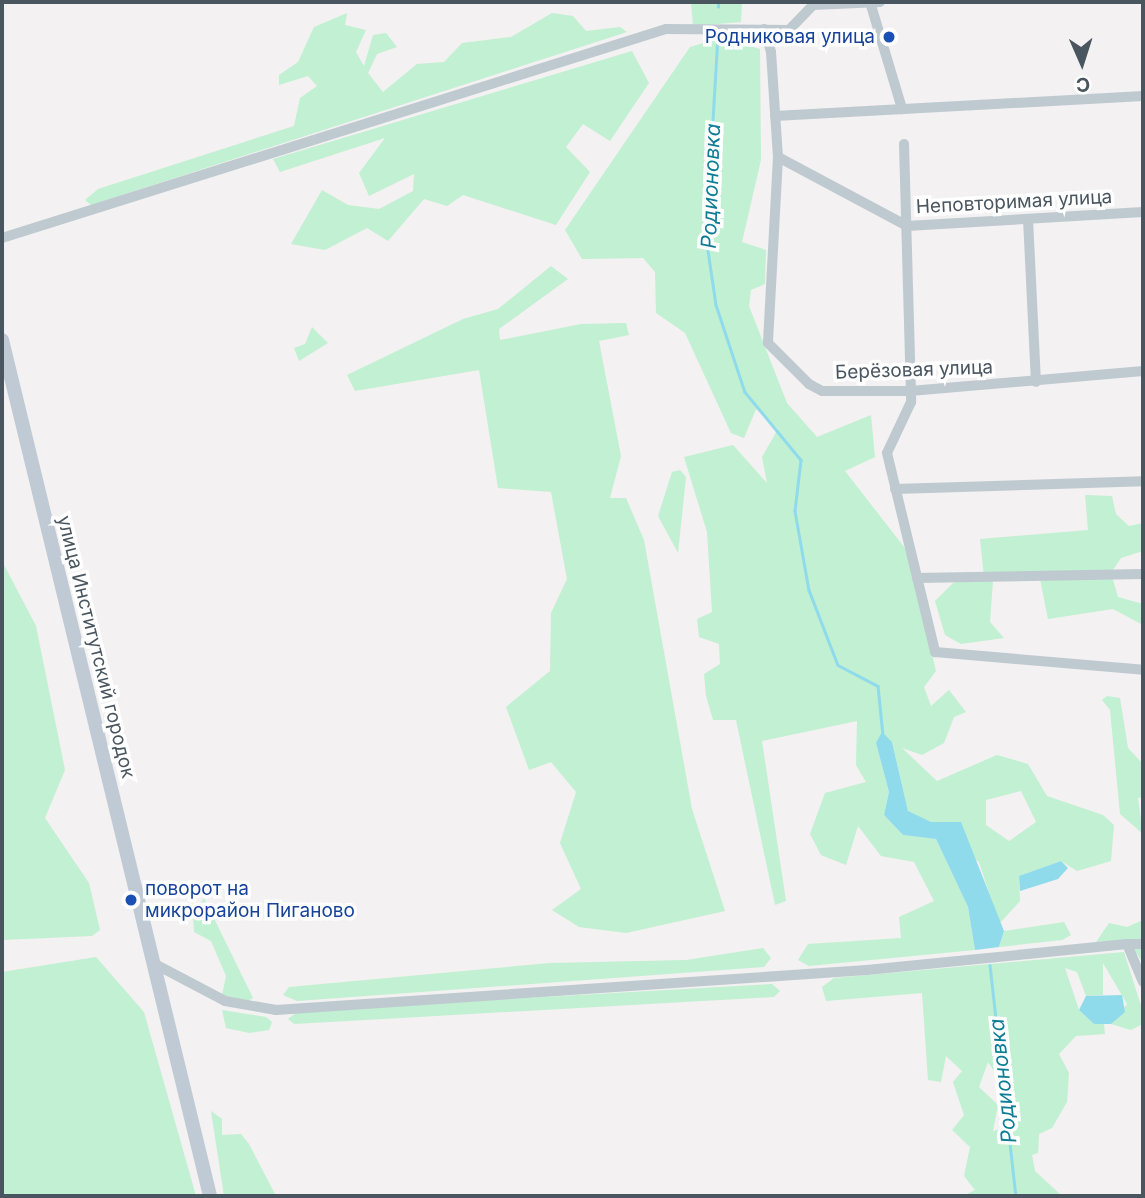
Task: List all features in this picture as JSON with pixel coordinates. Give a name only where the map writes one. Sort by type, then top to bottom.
[{"type":"street","points":[[870,2],[902,109]]},
{"type":"street","points":[[2,237],[666,29],[789,30],[813,5],[880,2]]},
{"type":"street","name":"Берёзовая улица","points":[[764,29],[778,157],[768,343],[822,391],[910,391],[1143,371]]},
{"type":"street","points":[[775,116],[1143,96]]},
{"type":"street","points":[[904,144],[910,391],[908,410],[887,442],[895,489],[935,652],[1143,670]]},
{"type":"street","name":"Неповторимая улица","points":[[778,157],[907,226],[1143,212]]},
{"type":"street","points":[[1028,219],[1036,382]]},
{"type":"street","name":"улица Институтский городок","points":[[2,340],[210,1196]]},
{"type":"street","points":[[895,489],[1143,481]]},
{"type":"street","points":[[917,578],[1143,574]]},
{"type":"street","points":[[1127,944],[1143,982]]},
{"type":"street","points":[[153,963],[225,1002],[276,1010],[867,970],[1143,944]]},
{"type":"green space","points":[[691,2],[742,2],[741,22],[693,26]]},
{"type":"green space","points":[[347,13],[345,25],[366,30],[356,52],[364,66],[373,35],[386,33],[397,47],[377,54],[368,73],[383,92],[417,64],[444,62],[462,43],[511,37],[552,13],[573,16],[586,31],[620,27],[627,32],[91,205],[85,200],[98,189],[294,126],[300,98],[317,86],[308,76],[279,85],[279,75],[298,62],[314,27]]},
{"type":"green space","points":[[720,38],[760,49],[761,160],[742,242],[766,250],[765,284],[751,290],[749,306],[787,403],[817,437],[871,415],[875,457],[845,471],[908,552],[936,671],[924,687],[931,706],[949,690],[966,712],[954,717],[944,743],[922,755],[902,748],[937,781],[997,755],[1028,764],[1047,796],[1103,815],[1114,825],[1111,861],[1077,871],[1061,861],[1019,876],[1020,901],[999,924],[979,862],[908,811],[892,742],[876,743],[889,792],[884,815],[903,835],[936,839],[968,907],[975,950],[809,966],[798,960],[808,944],[901,938],[899,917],[934,901],[914,862],[881,856],[858,826],[846,865],[821,855],[810,834],[825,793],[866,782],[856,765],[857,721],[762,741],[786,901],[775,905],[736,720],[713,720],[706,696],[704,674],[720,664],[719,644],[699,637],[697,619],[712,612],[707,532],[684,457],[733,445],[767,483],[762,457],[778,429],[756,409],[744,438],[731,433],[685,333],[656,313],[655,272],[643,258],[582,259],[565,230],[690,47]],"holes":[[[1021,791],[1036,822],[1009,841],[986,825],[986,800]]]},
{"type":"green space","points":[[632,51],[649,83],[610,141],[583,124],[566,147],[590,172],[556,225],[463,195],[447,206],[424,199],[388,241],[367,228],[325,250],[291,244],[322,190],[348,205],[379,209],[413,191],[414,174],[369,196],[359,173],[385,138],[280,172],[273,159]]},
{"type":"green space","points":[[551,266],[568,279],[499,329],[500,340],[581,324],[626,323],[629,335],[599,341],[621,456],[610,498],[626,498],[644,540],[692,809],[725,911],[626,933],[579,927],[552,910],[581,889],[560,843],[576,792],[551,762],[529,770],[506,707],[550,671],[551,613],[567,579],[551,492],[498,488],[479,370],[355,391],[347,375],[463,319],[498,309]]},
{"type":"green space","points":[[312,327],[328,343],[299,361],[294,348],[305,344]]},
{"type":"green space","points":[[680,470],[686,477],[678,553],[658,516],[672,472]]},
{"type":"green space","points":[[1085,495],[1112,496],[1116,514],[1129,526],[1143,523],[1143,551],[1121,558],[1111,573],[1118,597],[1143,604],[1143,625],[1113,609],[1048,619],[1040,579],[993,581],[990,622],[1004,638],[961,644],[945,635],[935,601],[953,583],[984,577],[980,539],[1088,530]]},
{"type":"green space","points":[[2,561],[36,626],[65,770],[45,818],[89,883],[100,930],[92,936],[2,940]]},
{"type":"green space","points":[[1107,696],[1120,698],[1128,748],[1143,764],[1143,797],[1138,798],[1143,834],[1120,814],[1110,710],[1102,700]]},
{"type":"green space","points":[[204,898],[253,998],[246,1002],[222,995],[226,976],[211,941],[194,932],[193,915]]},
{"type":"green space","points":[[1143,920],[1143,963],[1128,940],[1096,942],[1109,923],[1127,927]]},
{"type":"green space","points":[[1064,922],[1071,935],[1062,940],[999,947],[1004,931]]},
{"type":"green space","points":[[763,948],[771,958],[764,967],[297,1001],[283,995],[289,987],[550,963],[686,960]]},
{"type":"green space","points":[[1124,952],[1143,1012],[1143,1024],[1131,1030],[1111,1024],[1127,1004],[1103,963],[1103,995],[1086,996],[1077,972],[1065,968],[1079,1010],[1094,1024],[1104,1024],[1105,1034],[1076,1036],[1059,1054],[1069,1073],[1067,1102],[1052,1128],[1039,1134],[1038,1153],[1032,1155],[1035,1171],[1062,1196],[963,1196],[975,1190],[964,1176],[970,1147],[952,1130],[964,1115],[953,1082],[962,1071],[946,1056],[941,1082],[928,1080],[922,993],[826,1001],[822,987],[834,978]],"holes":[[[988,1062],[1020,1112],[1015,1125],[993,1131],[998,1105],[979,1087]]]},
{"type":"green space","points":[[96,957],[144,1012],[196,1196],[2,1196],[2,972]]},
{"type":"green space","points":[[772,984],[780,991],[774,997],[294,1024],[288,1019],[298,1011]]},
{"type":"green space","points":[[222,1010],[266,1017],[272,1022],[269,1030],[249,1033],[226,1028]]},
{"type":"green space","points":[[211,1111],[222,1119],[222,1135],[241,1134],[249,1144],[276,1196],[224,1196]]},
{"type":"water","points":[[882,732],[892,742],[908,811],[931,822],[961,822],[1004,931],[999,947],[975,950],[968,907],[936,839],[903,835],[884,815],[889,792],[876,743]]},
{"type":"water","points":[[1061,861],[1068,868],[1058,879],[1020,891],[1019,876]]},
{"type":"water","points":[[1122,995],[1125,1012],[1111,1024],[1094,1024],[1079,1010],[1086,996]]},
{"type":"waterway","name":"Родионовка","points":[[718,2],[718,7]]},
{"type":"waterway","name":"Родионовка","points":[[718,36],[706,237],[716,305],[745,392],[801,460],[795,511],[809,590],[838,665],[878,686],[883,735]]},
{"type":"waterway","name":"Родионовка","points":[[990,965],[1016,1196]]},
{"type":"place","name":"Родниковая улица","points":[[889,37]]},
{"type":"place","name":"поворот на микрорайон Пиганово","points":[[131,900]]}]
